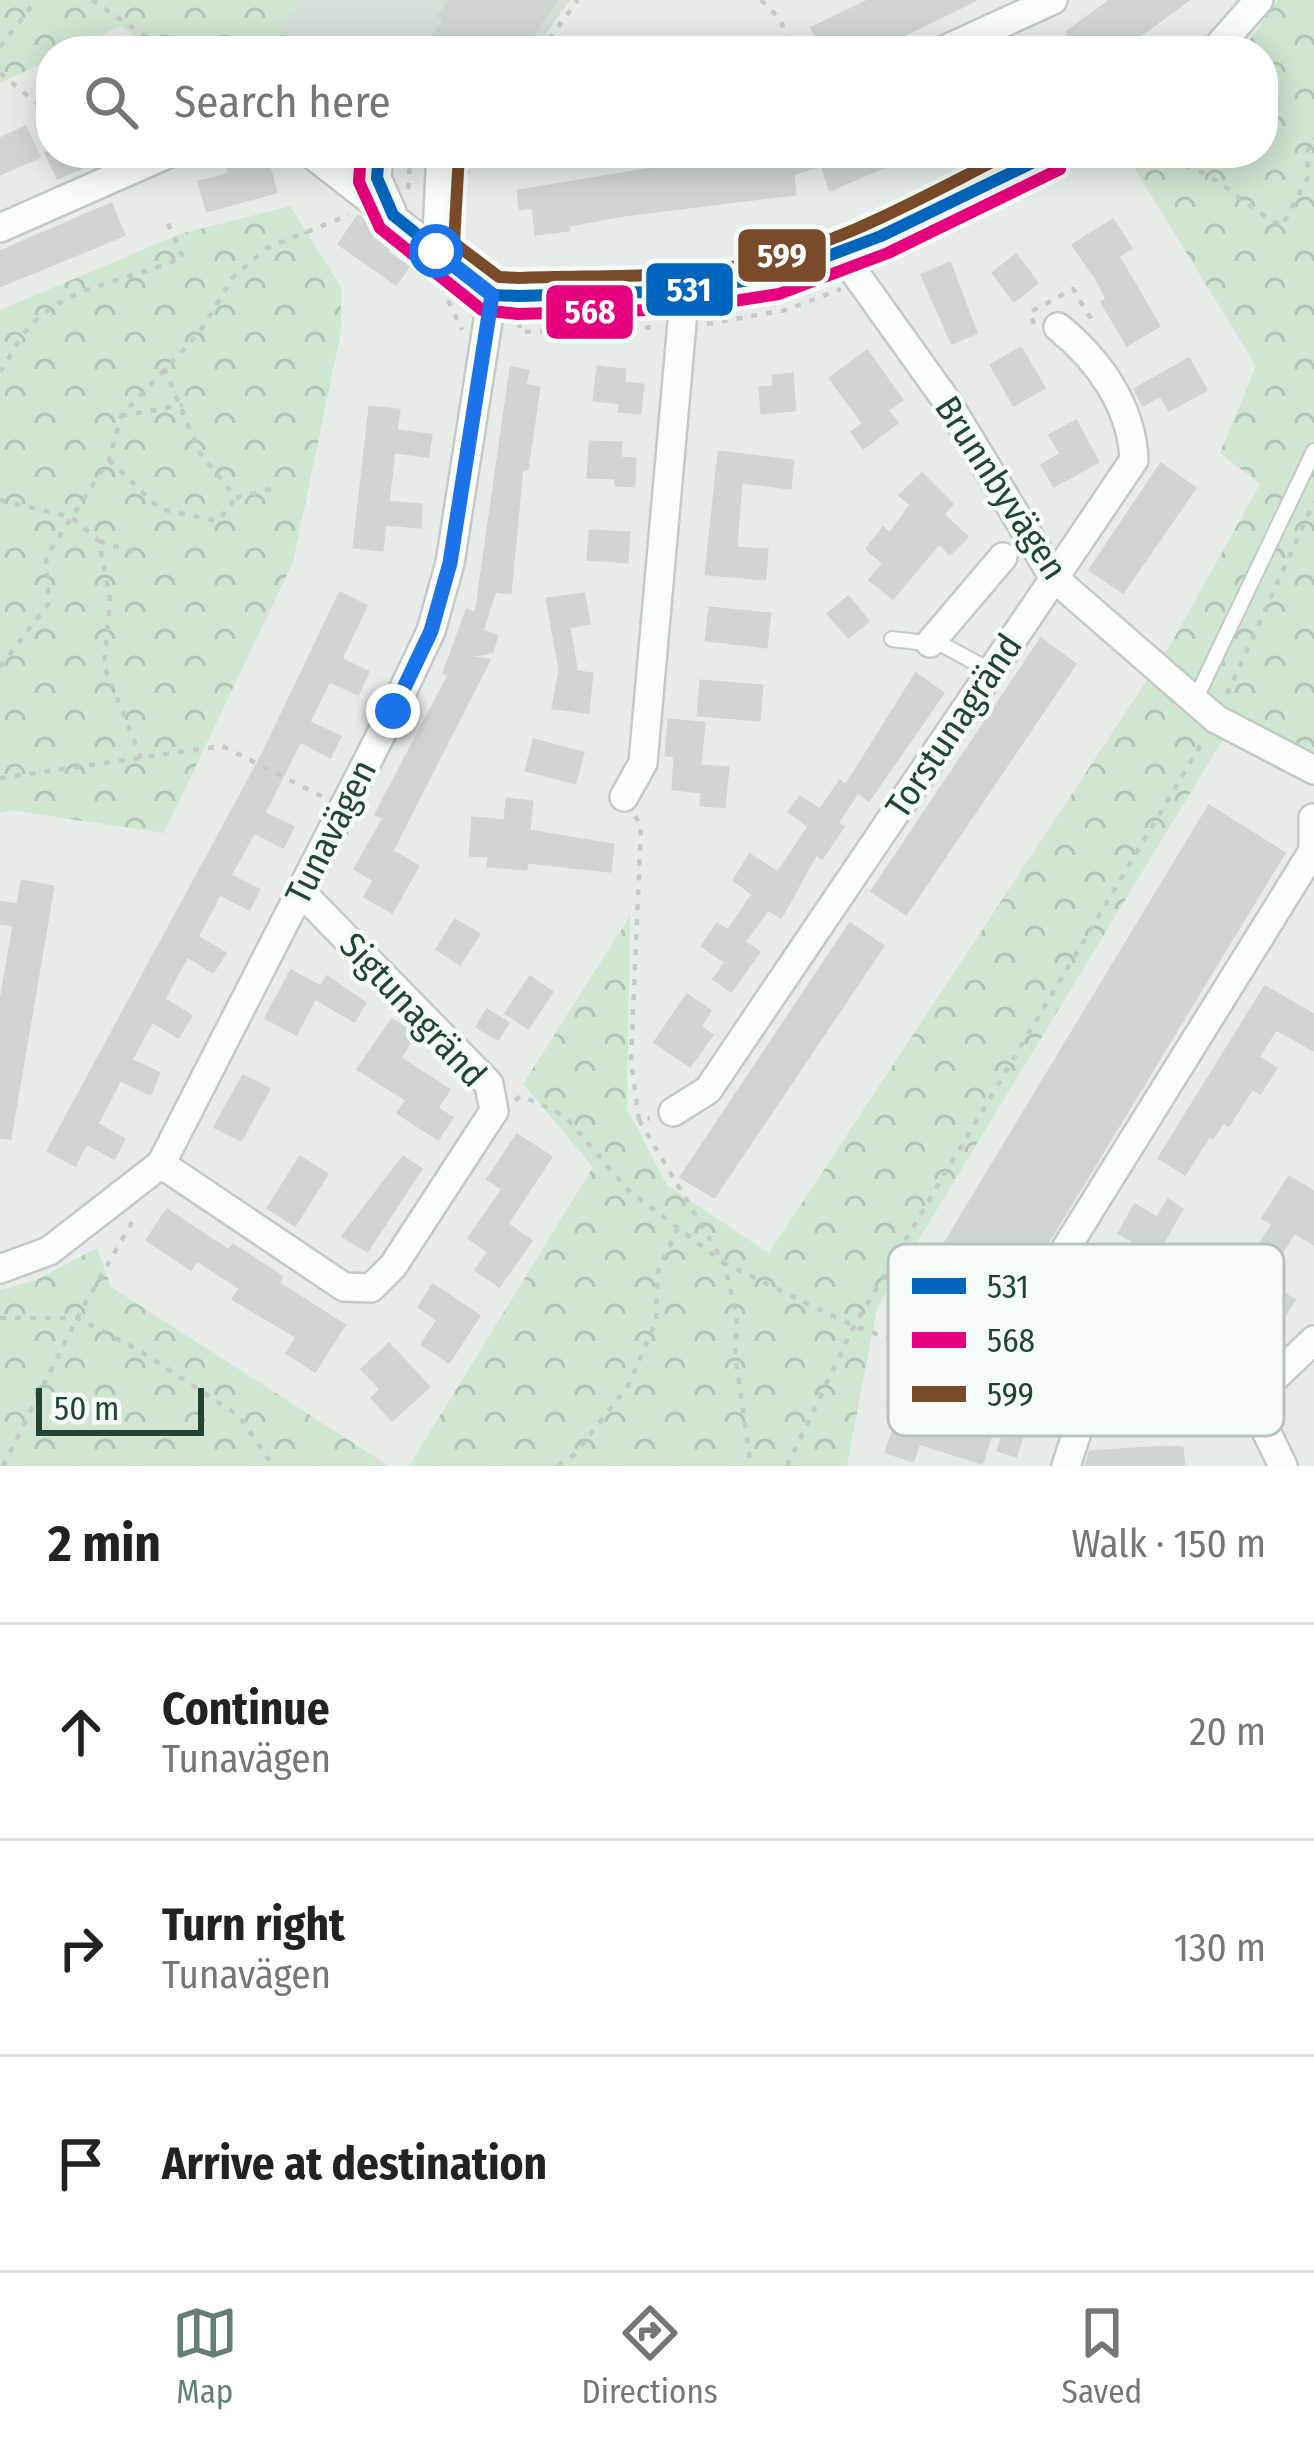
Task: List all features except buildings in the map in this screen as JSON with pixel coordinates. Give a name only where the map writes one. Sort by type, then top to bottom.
[{"type":"street","points":[[975,36],[1053,0]]},
{"type":"street","points":[[1227,36],[1259,0]]},
{"type":"street","points":[[0,228],[136,168]]},
{"type":"street","points":[[330,168],[492,295],[686,289],[773,276],[840,252],[1020,168]]},
{"type":"street","points":[[378,168],[389,212]]},
{"type":"street","points":[[436,251],[440,168]]},
{"type":"street","name":"Brunnbyvägen","points":[[840,252],[946,400],[1054,578],[1205,710],[1314,770]]},
{"type":"street","points":[[624,797],[643,763],[686,289]]},
{"type":"street","name":"Tunavägen","points":[[0,1269],[49,1251],[161,1164],[344,808],[431,631],[450,563],[492,295]]},
{"type":"street","name":"Torstunagränd","points":[[673,1112],[708,1090],[1134,460],[1133,423],[1085,348],[1058,327]]},
{"type":"street","points":[[930,643],[1003,557]]},
{"type":"street","points":[[1069,1244],[1313,851],[1312,818]]},
{"type":"street","name":"Sigtunagränd","points":[[161,1164],[344,1287],[371,1288],[393,1266],[494,1111],[489,1084],[301,892]]},
{"type":"street","points":[[1284,1369],[1314,1340]]},
{"type":"street","points":[[1066,1466],[1076,1436]]},
{"type":"street","points":[[1268,1436],[1283,1466]]},
{"type":"lane","points":[[1205,710],[1314,451]]},
{"type":"lane","points":[[892,640],[930,643],[991,671]]},
{"type":"path","points":[[0,47],[36,0]]},
{"type":"path","points":[[92,0],[145,36]]},
{"type":"path","points":[[551,36],[578,0]]},
{"type":"path","points":[[761,0],[786,36]]},
{"type":"path","points":[[0,73],[36,103]]},
{"type":"path","points":[[1195,168],[1237,191],[1256,212],[1282,226],[1308,177],[1307,152],[1314,138]]},
{"type":"path","points":[[0,667],[49,603],[46,557],[109,460],[121,416],[200,332],[232,277],[267,248],[350,214],[389,212],[405,168]]},
{"type":"path","points":[[0,372],[31,325],[80,290],[148,274],[183,257],[166,219]]},
{"type":"path","points":[[164,368],[200,453],[236,498]]},
{"type":"path","points":[[121,416],[183,405]]},
{"type":"path","points":[[109,460],[160,509],[218,520],[236,498],[278,487]]},
{"type":"path","points":[[0,500],[71,517],[99,541],[137,554]]},
{"type":"path","points":[[901,1244],[1205,710],[1314,502]]},
{"type":"path","points":[[99,541],[110,598],[104,666],[142,760]]},
{"type":"path","points":[[0,778],[223,746],[344,808]]},
{"type":"path","points":[[624,797],[641,826],[631,1060],[639,1120],[724,1263],[737,1317],[735,1355],[751,1466]]},
{"type":"path","points":[[494,1111],[522,1096],[565,1116],[627,1189],[724,1263],[888,1339]]},
{"type":"path","points":[[639,1120],[673,1112]]},
{"type":"path","points":[[3,1466],[77,1318],[143,1201]]},
{"type":"path","points":[[558,1466],[574,1455],[628,1386],[656,1322],[658,1271],[678,1228]]},
{"type":"path","points":[[788,1466],[854,1326],[888,1266]]},
{"type":"path","points":[[0,1318],[77,1318],[137,1349],[239,1416],[270,1463],[262,1466]]},
{"type":"path","points":[[0,1448],[9,1454]]},
{"type":"shaded area","points":[[300,0],[570,0],[545,36],[284,36],[276,30]]},
{"type":"green space","points":[[0,0],[300,0],[277,30],[284,36],[135,36],[121,26],[99,36],[36,36],[36,66],[0,83]]},
{"type":"green space","points":[[1278,0],[1314,0],[1314,784],[1223,739],[916,1244],[888,1244],[888,1290],[877,1308],[847,1466],[409,1466],[593,1167],[523,1084],[630,916],[627,1109],[667,1185],[769,1253],[1172,642],[1260,484],[1220,453],[1256,366],[1134,168],[1278,168],[1278,36],[1253,36]]},
{"type":"green space","points":[[290,206],[341,287],[341,332],[293,562],[164,833],[10,810],[0,813],[0,310],[180,234]]},
{"type":"green space","points":[[97,1248],[111,1287],[389,1466],[0,1466],[0,1290],[36,1280]]},
{"type":"transit line","name":"568","points":[[360,168],[359,182],[380,228],[482,310],[518,314],[682,309],[779,294],[888,253],[1060,169]]},
{"type":"transit line","name":"531","points":[[378,168],[377,178],[393,215],[492,295],[519,296],[681,291],[775,276],[881,236],[1021,168]]},
{"type":"transit line","name":"599","points":[[458,168],[454,243],[499,277],[519,278],[685,273],[775,258],[879,219],[980,168]]},
{"type":"route","points":[[393,711],[431,631],[450,563],[492,295],[436,251]]}]
